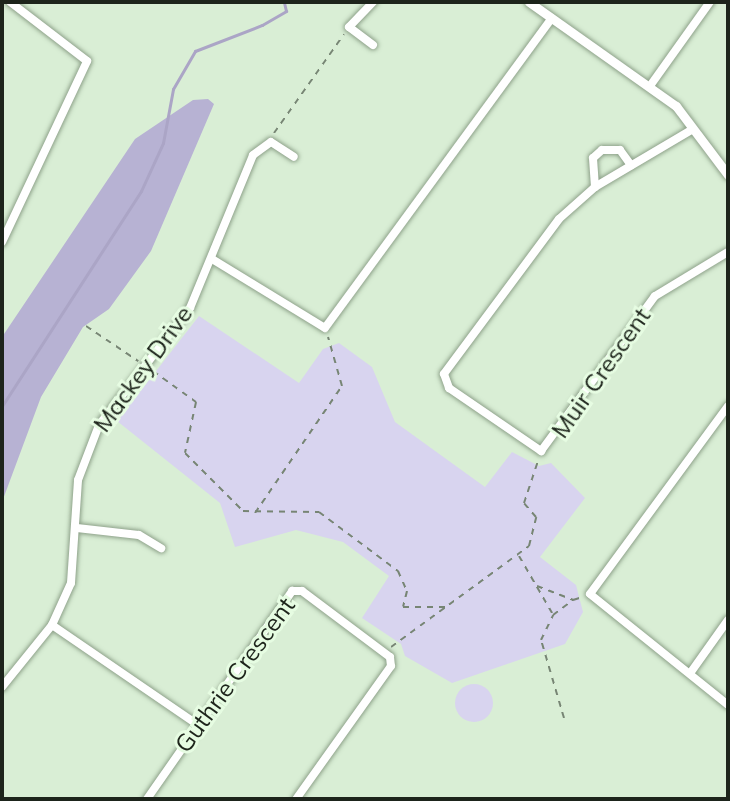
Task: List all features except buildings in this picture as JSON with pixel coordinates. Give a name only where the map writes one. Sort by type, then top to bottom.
[{"type":"street","points":[[2,242],[87,61],[10,2]]},
{"type":"street","points":[[373,2],[349,27],[373,45]]},
{"type":"street","points":[[529,2],[650,86],[693,129],[727,171]]},
{"type":"street","points":[[650,86],[710,2]]},
{"type":"street","points":[[212,259],[325,328],[552,18]]},
{"type":"street","name":"Muir Crescent","points":[[693,129],[595,187],[559,219],[444,374],[449,388],[541,451],[655,296],[728,252]]},
{"type":"street","points":[[271,142],[294,157]]},
{"type":"street","name":"Mackey Drive","points":[[2,687],[52,625],[71,583],[84,456],[141,364],[190,308],[253,155],[271,142]]},
{"type":"street","points":[[595,187],[593,158],[602,150],[620,150],[631,165]]},
{"type":"street","points":[[728,406],[590,594],[691,672],[728,705]]},
{"type":"street","points":[[77,528],[139,535],[161,548]]},
{"type":"street","name":"Guthrie Crescent","points":[[147,799],[292,591],[383,652]]},
{"type":"street","points":[[691,672],[728,620]]},
{"type":"street","points":[[52,625],[198,725]]},
{"type":"street","points":[[296,799],[391,666],[383,652]]},
{"type":"path","points":[[271,142],[349,27]]},
{"type":"path","points":[[86,326],[196,402],[182,445],[193,464],[243,511],[255,513],[296,506],[328,516],[398,571],[407,591],[403,607],[450,607]]},
{"type":"path","points":[[255,513],[342,386],[325,328]]},
{"type":"path","points":[[383,652],[450,607],[518,555],[535,535],[536,517],[524,503],[541,451]]},
{"type":"path","points":[[518,555],[553,615]]},
{"type":"path","points":[[536,585],[573,600]]},
{"type":"path","points":[[564,718],[541,640],[553,615],[573,600],[590,594]]},
{"type":"shaded area","points":[[208,99],[214,104],[151,251],[109,309],[83,327],[41,397],[2,502],[2,337],[135,139],[193,100]]},
{"type":"shaded area","points":[[199,316],[299,383],[323,349],[339,343],[372,367],[395,422],[485,487],[512,452],[539,466],[551,463],[585,498],[540,557],[576,585],[583,612],[565,644],[452,683],[405,656],[401,644],[362,618],[389,576],[343,542],[296,530],[235,547],[220,503],[117,421]]},
{"type":"shaded area","points":[[474,684],[487,690],[493,703],[487,716],[474,722],[461,716],[455,703],[461,690]]},
{"type":"waterway","points":[[2,406],[141,191],[163,143],[173,89],[195,51],[262,25],[286,11],[284,2]]}]
